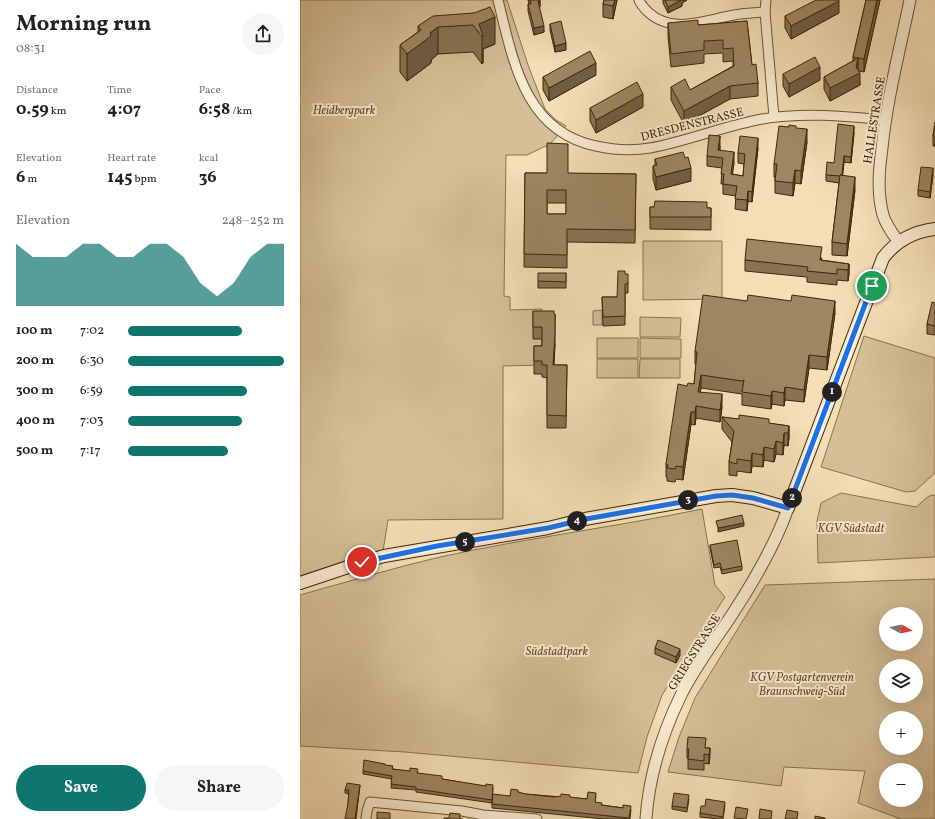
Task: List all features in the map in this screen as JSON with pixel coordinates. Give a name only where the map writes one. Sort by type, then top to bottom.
[{"type":"main road","points":[[300,583],[384,556],[548,528],[586,519],[696,498],[724,495],[737,496],[753,498],[788,508],[882,258],[898,241],[911,234],[935,229]]},
{"type":"street","name":"DRESDENSTRASSE","points":[[498,0],[515,65],[527,94],[548,122],[575,140],[591,145],[626,150],[640,150],[723,128],[774,118],[800,115],[825,115],[885,120]]},
{"type":"street","points":[[639,0],[641,6],[654,17],[666,23],[680,25],[735,15],[765,12]]},
{"type":"street","points":[[766,0],[765,12],[774,118]]},
{"type":"street","name":"HALLESTRASSE","points":[[898,241],[886,223],[880,200],[879,178],[885,120],[910,0]]},
{"type":"street","name":"GRIEGSTRASSE","points":[[646,819],[651,777],[662,739],[682,694],[697,667],[755,579],[788,508]]},
{"type":"street","points":[[366,819],[370,802],[470,816],[483,815],[537,819]]},
{"type":"green space","name":"Heidbergpark","points":[[300,0],[507,0],[528,65],[545,109],[556,120],[566,126],[550,144],[527,155],[506,155],[504,296],[510,297],[510,310],[542,309],[542,365],[503,366],[503,519],[388,520],[383,551],[351,559],[300,577]]},
{"type":"green space","points":[[643,241],[722,241],[722,299],[643,300]]},
{"type":"green space","points":[[602,310],[602,325],[593,325],[593,311]]},
{"type":"green space","points":[[640,317],[681,318],[680,337],[640,337]]},
{"type":"green space","points":[[864,336],[935,358],[935,473],[915,491],[906,492],[821,467]]},
{"type":"green space","points":[[597,338],[638,338],[638,358],[597,358]]},
{"type":"green space","points":[[640,338],[681,339],[681,358],[640,358]]},
{"type":"green space","points":[[597,359],[638,359],[638,378],[597,378]]},
{"type":"green space","points":[[640,359],[680,359],[680,378],[639,378]]},
{"type":"green space","name":"KGV Südstadt","points":[[841,493],[916,507],[929,496],[935,495],[935,557],[818,563],[817,521],[821,503]]},
{"type":"green space","name":"Südstadtpark","points":[[702,509],[715,585],[725,597],[662,695],[647,737],[638,773],[405,752],[300,746],[300,595],[387,570],[440,557]]},
{"type":"green space","name":"KGV Postgartenverein Braunschweig-Süd","points":[[935,579],[935,819],[901,819],[858,803],[865,771],[784,767],[781,786],[668,772],[679,737],[695,698],[765,585]]},
{"type":"building","points":[[530,0],[540,0],[538,1],[544,26],[534,28],[528,4],[531,4]]},
{"type":"building","points":[[604,0],[615,0],[613,6],[603,4]]},
{"type":"building","points":[[665,0],[681,0],[668,7]]},
{"type":"building","points":[[816,0],[839,1],[791,26],[785,16]]},
{"type":"building","points":[[866,0],[877,0],[864,59],[853,57]]},
{"type":"building","points":[[490,7],[495,17],[479,24],[482,37],[473,25],[438,27],[430,33],[431,36],[407,54],[400,45],[421,30],[418,26],[433,16],[474,13]]},
{"type":"building","points":[[698,20],[698,25],[747,21],[752,65],[756,64],[758,83],[730,86],[684,111],[671,87],[685,79],[690,90],[734,66],[733,48],[723,49],[723,40],[704,41],[704,50],[671,54],[668,23]]},
{"type":"building","points":[[561,21],[566,43],[555,46],[550,24]]},
{"type":"building","points":[[590,51],[596,63],[549,88],[543,77]]},
{"type":"building","points":[[815,57],[820,67],[789,84],[783,74]]},
{"type":"building","points":[[858,58],[856,67],[860,73],[830,88],[824,77]]},
{"type":"building","points":[[637,82],[643,94],[596,120],[590,108]]},
{"type":"building","points":[[935,122],[935,136],[933,136]]},
{"type":"building","points":[[838,124],[854,126],[851,157],[844,156],[842,175],[826,175],[827,162],[834,163]]},
{"type":"building","points":[[789,125],[796,126],[796,128],[807,129],[801,171],[795,170],[793,183],[775,181],[777,164],[774,164],[779,126],[789,127]]},
{"type":"building","points":[[709,135],[720,136],[718,150],[734,152],[731,174],[743,176],[745,154],[738,153],[740,136],[758,138],[752,192],[748,191],[747,200],[735,199],[737,186],[723,184],[724,174],[721,174],[723,158],[707,156]]},
{"type":"building","points":[[547,143],[568,144],[568,173],[636,174],[635,230],[567,229],[567,255],[524,254],[525,173],[547,173]],"holes":[[[547,190],[566,190],[566,214],[547,214]]]},
{"type":"building","points":[[683,152],[685,158],[688,157],[691,168],[656,177],[653,166],[657,165],[655,159]]},
{"type":"building","points":[[921,167],[933,168],[930,192],[918,190]]},
{"type":"building","points":[[840,175],[855,177],[847,244],[832,242]]},
{"type":"building","points":[[655,201],[707,202],[707,208],[711,208],[711,217],[650,217],[650,207],[654,207]]},
{"type":"building","points":[[747,239],[822,247],[820,260],[849,264],[848,270],[837,269],[837,274],[807,271],[808,267],[745,260]]},
{"type":"building","points":[[618,271],[625,271],[625,274],[628,274],[628,284],[625,284],[625,316],[603,317],[602,297],[617,297]]},
{"type":"building","points":[[538,273],[566,273],[566,282],[538,281]]},
{"type":"building","points":[[703,295],[747,301],[748,295],[791,301],[792,295],[835,301],[827,357],[809,355],[804,390],[785,387],[784,393],[772,391],[771,396],[742,392],[744,380],[742,381],[701,375],[698,392],[722,394],[720,410],[696,406],[695,412],[691,412],[683,467],[676,466],[675,469],[667,468],[668,465],[666,464],[678,384],[687,386],[688,383],[694,384],[697,352],[695,351]]},
{"type":"building","points":[[932,302],[935,303],[935,326],[927,324]]},
{"type":"building","points":[[533,311],[554,311],[555,314],[553,365],[567,365],[566,416],[547,415],[547,365],[542,365],[542,361],[534,361],[534,346],[542,346],[542,327],[533,327]]},
{"type":"building","points":[[739,415],[769,419],[769,423],[789,426],[788,433],[784,433],[783,443],[776,441],[774,449],[764,447],[763,455],[752,453],[751,461],[737,459],[737,464],[729,462],[734,431],[722,417],[739,419]]},
{"type":"building","points":[[742,515],[744,523],[718,528],[716,521]]},
{"type":"building","points":[[737,540],[742,566],[722,570],[720,563],[714,565],[710,545]]},
{"type":"building","points":[[658,640],[680,649],[676,657],[655,648]]},
{"type":"building","points":[[688,737],[706,738],[705,748],[710,748],[709,755],[704,754],[704,761],[688,759]]},
{"type":"building","points":[[364,760],[393,766],[392,769],[410,771],[410,768],[418,769],[417,773],[442,776],[442,779],[486,786],[486,784],[493,785],[492,800],[391,784],[392,776],[363,771]]},
{"type":"building","points":[[347,783],[360,785],[355,819],[345,819],[349,790],[345,790]]},
{"type":"building","points":[[511,789],[518,790],[518,792],[525,794],[554,797],[561,796],[561,794],[570,795],[570,797],[587,799],[588,792],[596,793],[595,802],[602,803],[601,805],[623,808],[623,805],[631,806],[629,818],[492,804],[493,794],[510,796]]},
{"type":"building","points":[[674,793],[689,795],[687,808],[672,806]]},
{"type":"building","points":[[706,799],[725,802],[723,817],[700,813],[701,806],[705,806]]},
{"type":"building","points":[[736,807],[748,809],[746,819],[734,818]]},
{"type":"building","points":[[760,809],[772,811],[771,819],[759,819]]},
{"type":"building","points":[[787,810],[798,812],[797,819],[785,819]]},
{"type":"building","points":[[377,812],[390,813],[390,819],[377,819]]},
{"type":"building","points":[[450,813],[460,814],[460,819],[444,819],[449,818]]},
{"type":"building","points":[[815,816],[825,818],[825,819],[815,819]]},
{"type":"route","points":[[362,562],[384,556],[548,528],[586,519],[696,498],[732,495],[767,501],[776,506],[788,508],[872,286]]}]
